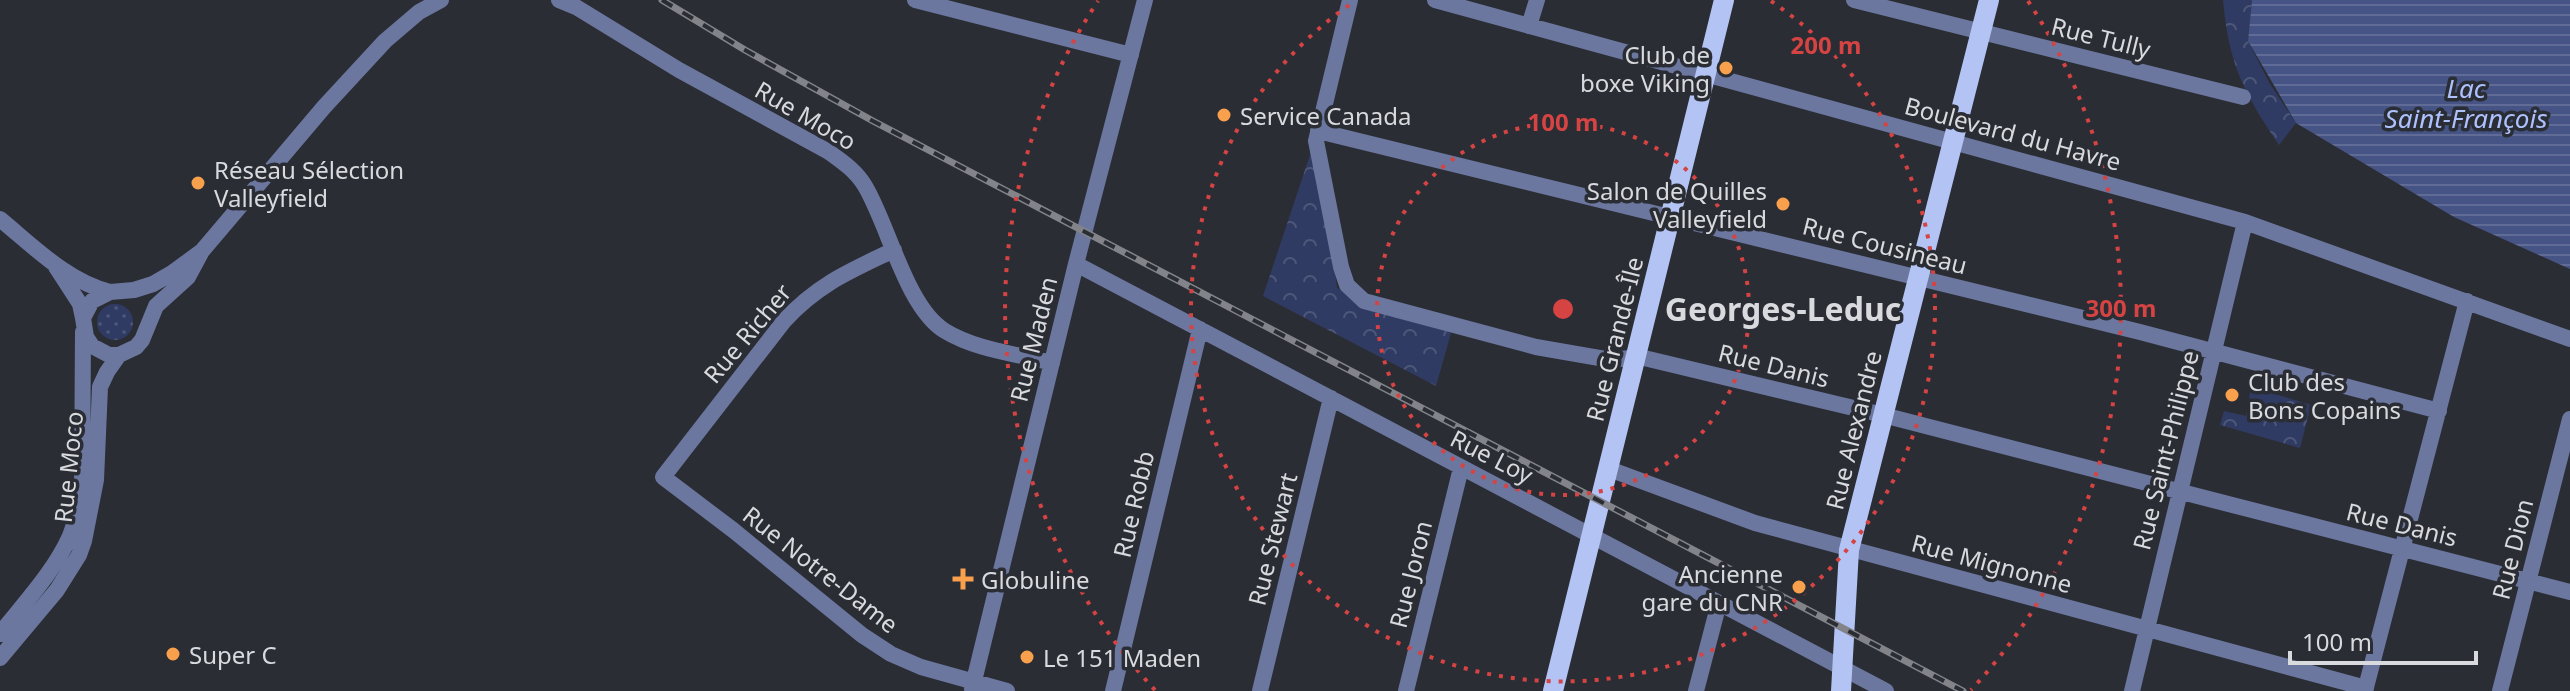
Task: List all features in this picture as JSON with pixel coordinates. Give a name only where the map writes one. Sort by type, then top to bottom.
[{"type":"main road","name":"Rue Grande-Île","points":[[1553,691],[1724,0]]},
{"type":"main road","name":"Rue Alexandre","points":[[1841,691],[1849,550],[1989,0]]},
{"type":"street","name":"Rue Moco","points":[[0,658],[57,590],[79,555],[96,480],[100,387],[119,355],[136,347],[156,306],[188,277],[202,251],[324,107],[385,41],[419,12],[441,0]]},
{"type":"street","name":"Rue Moco","points":[[559,0],[829,152],[851,168],[865,186],[927,316],[944,330],[969,342],[1052,363]]},
{"type":"street","points":[[915,0],[1131,55]]},
{"type":"street","name":"Rue Maden","points":[[973,686],[1076,264],[1145,0]]},
{"type":"street","name":"Rue Danis","points":[[1350,0],[1316,141],[1341,267],[1347,285],[1364,301],[1536,347],[1611,360],[1635,357],[1883,415],[2570,592]]},
{"type":"street","name":"Boulevard du Havre","points":[[1435,0],[2245,222],[2570,339]]},
{"type":"street","points":[[1529,26],[1537,0]]},
{"type":"street","name":"Rue Tully","points":[[1854,0],[2243,97]]},
{"type":"street","name":"Rue Cousineau","points":[[1318,131],[1918,278],[2439,411]]},
{"type":"street","points":[[0,219],[53,263],[96,289],[115,292],[138,302],[143,310],[146,331]]},
{"type":"street","name":"Rue Saint-Philippe","points":[[2132,691],[2245,222]]},
{"type":"street","name":"Rue Richer","points":[[663,477],[803,300],[823,284],[894,250]]},
{"type":"street","name":"Rue Moco","points":[[0,634],[59,557],[78,508],[82,493],[84,433],[83,323],[92,301],[115,292],[153,284],[202,251]]},
{"type":"street","points":[[53,263],[80,304],[86,337],[100,352],[119,355]]},
{"type":"street","name":"Rue Loy","points":[[1076,264],[1886,691]]},
{"type":"street","points":[[2366,690],[2467,301]]},
{"type":"street","name":"Rue Robb","points":[[1113,691],[1200,329]]},
{"type":"street","name":"Rue Stewart","points":[[1260,691],[1331,398]]},
{"type":"street","name":"Rue Dion","points":[[2500,691],[2570,419]]},
{"type":"street","name":"Rue Joron","points":[[1406,691],[1461,468]]},
{"type":"street","name":"Rue Mignonne","points":[[1609,469],[1755,523],[2366,690]]},
{"type":"street","name":"Rue Notre-Dame","points":[[663,477],[862,635],[891,654],[973,686],[1007,691]]},
{"type":"street","points":[[1696,691],[1719,603]]},
{"type":"green space","points":[[2223,0],[2252,0],[2248,41],[2270,84],[2296,123],[2279,145],[2240,77],[2229,42]]},
{"type":"green space","points":[[1318,131],[1337,288],[1451,333],[1436,386],[1263,296]]},
{"type":"green space","points":[[115,304],[128,309],[133,322],[128,335],[115,340],[102,335],[97,322],[102,309]]},
{"type":"green space","points":[[2251,387],[2311,405],[2300,448],[2220,425],[2224,411],[2246,416]]},
{"type":"water","name":"Lac Saint-François","points":[[2252,0],[2570,0],[2570,269],[2454,217],[2296,123],[2248,41]]},
{"type":"railway","points":[[662,0],[873,121],[1963,691]]},
{"type":"place","name":"Club de boxe Viking","points":[[1726,68]]},
{"type":"place","name":"Service Canada","points":[[1224,115]]},
{"type":"place","name":"Réseau Sélection Valleyfield","points":[[198,183]]},
{"type":"place","name":"Salon de Quilles Valleyfield","points":[[1783,204]]},
{"type":"place","name":"Club des Bons Copains","points":[[2232,395]]},
{"type":"place","name":"Globuline","points":[[963,579]]},
{"type":"place","name":"Ancienne gare du CNR","points":[[1799,587]]},
{"type":"place","name":"Super C","points":[[173,654]]},
{"type":"place","name":"Le 151 Maden","points":[[1027,657]]},
{"type":"district","name":"Georges-Leduc","points":[[1783,308]]}]
